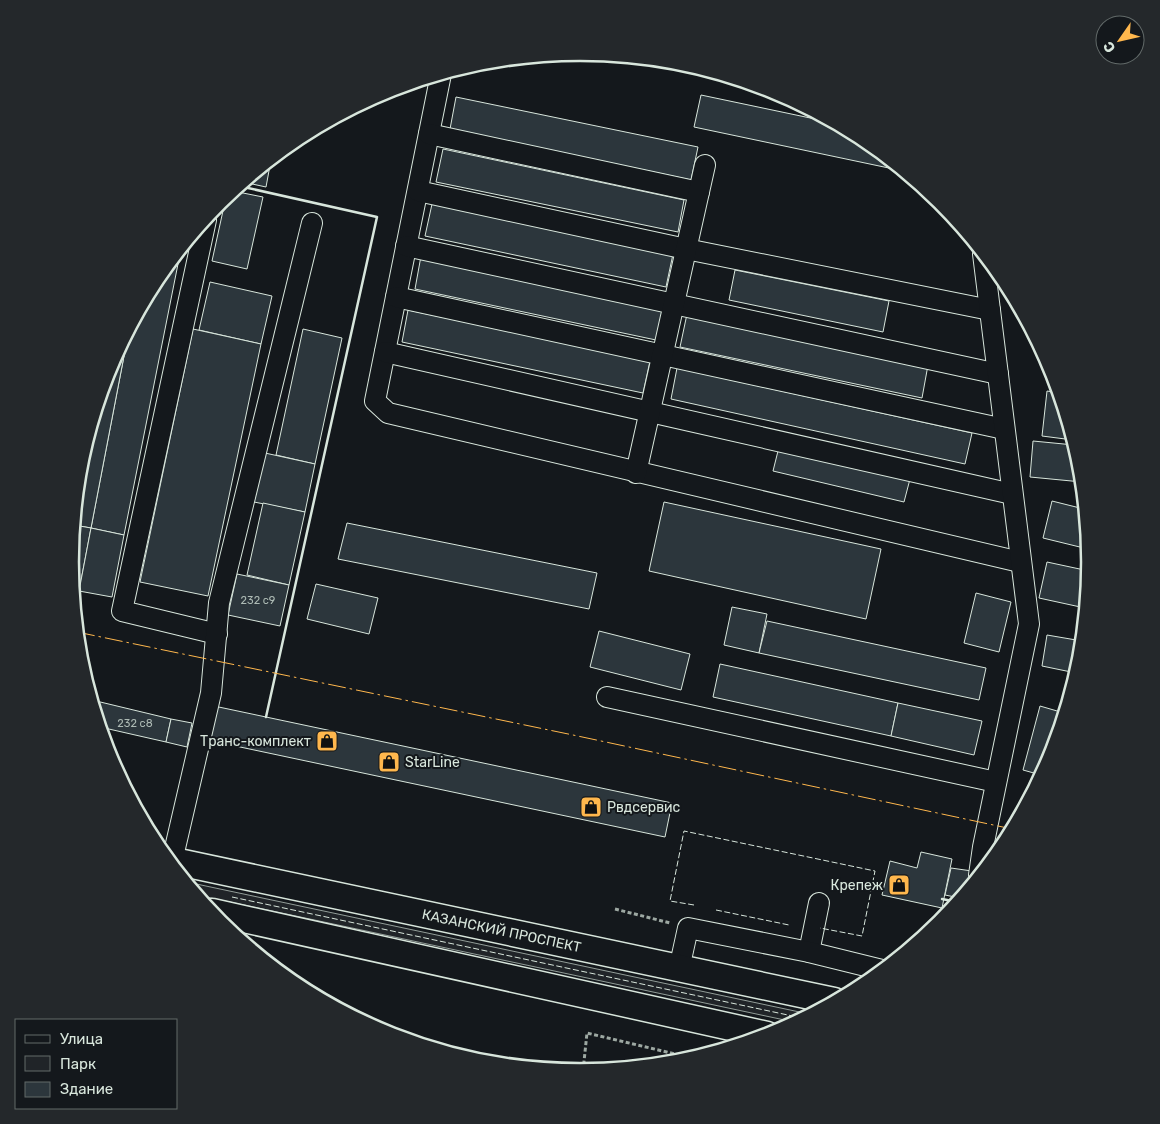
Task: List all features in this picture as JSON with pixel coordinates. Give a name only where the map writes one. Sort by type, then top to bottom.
[{"type":"main road","name":"КАЗАНСКИЙ ПРОСПЕКТ","points":[[180,862],[824,999]]},
{"type":"main road","points":[[225,915],[752,1032]]},
{"type":"street","points":[[440,81],[375,401],[388,414],[1020,562]]},
{"type":"street","points":[[429,134],[699,192]]},
{"type":"street","points":[[636,473],[705,165]]},
{"type":"street","points":[[418,191],[686,249],[990,310]]},
{"type":"street","points":[[172,851],[211,693],[220,604],[312,222]]},
{"type":"street","points":[[203,233],[122,611],[217,634]]},
{"type":"street","points":[[406,246],[998,374]]},
{"type":"street","points":[[981,861],[1029,624],[986,269]]},
{"type":"street","points":[[396,298],[1004,430]]},
{"type":"street","points":[[385,352],[1012,494]]},
{"type":"street","points":[[607,697],[996,782]]},
{"type":"street","points":[[809,952],[819,903]]},
{"type":"street","points":[[679,969],[688,928],[809,952],[873,968]]},
{"type":"street","points":[[707,1023],[733,1039]]},
{"type":"path","points":[[615,909],[688,928]]},
{"type":"path","points":[[584,1063],[587,1032],[674,1054]]},
{"type":"green space","points":[[197,884],[799,1012],[783,1020],[209,898]]},
{"type":"building","points":[[701,95],[811,118],[830,128],[889,168],[694,127]]},
{"type":"building","points":[[456,97],[698,147],[691,180],[450,129]]},
{"type":"building","points":[[443,149],[684,200],[678,232],[436,182]]},
{"type":"building","points":[[269,170],[266,187],[252,184]]},
{"type":"building","points":[[242,193],[263,197],[247,269],[212,261],[223,211]]},
{"type":"building","points":[[432,204],[673,254],[666,287],[425,236]]},
{"type":"building","points":[[421,256],[663,307],[656,340],[415,289]]},
{"type":"building","points":[[178,264],[124,535],[91,528],[124,355],[146,312]]},
{"type":"building","points":[[735,270],[889,301],[883,332],[729,300]]},
{"type":"building","points":[[210,282],[272,296],[261,344],[199,330]]},
{"type":"building","points":[[408,310],[650,361],[643,393],[402,342]]},
{"type":"building","points":[[687,314],[928,365],[922,398],[680,347]]},
{"type":"building","points":[[193,329],[261,344],[208,596],[140,582]]},
{"type":"building","points":[[303,329],[342,338],[315,464],[276,455]]},
{"type":"building","points":[[124,355],[91,528],[80,526],[89,464],[96,432],[106,401]]},
{"type":"building","points":[[677,368],[972,433],[965,464],[671,399]]},
{"type":"building","points":[[1047,391],[1051,392],[1066,439],[1042,436]]},
{"type":"building","points":[[1033,441],[1067,444],[1074,481],[1030,477]]},
{"type":"building","points":[[779,447],[910,479],[904,502],[773,471]]},
{"type":"building","points":[[265,453],[315,464],[305,512],[254,502]]},
{"type":"building","points":[[1052,501],[1077,507],[1081,547],[1043,538]]},
{"type":"building","points":[[664,502],[881,549],[866,619],[649,571]]},
{"type":"building","points":[[263,503],[305,512],[289,585],[247,575]]},
{"type":"building","points":[[347,523],[597,573],[589,609],[338,559]]},
{"type":"building","points":[[80,526],[91,528],[80,587]]},
{"type":"building","points":[[91,528],[124,535],[112,597],[80,591]]},
{"type":"building","points":[[1047,562],[1081,569],[1079,607],[1039,598]]},
{"type":"building","points":[[237,574],[289,585],[280,626],[228,615]]},
{"type":"building","points":[[316,584],[378,598],[369,634],[307,619]]},
{"type":"building","points":[[976,593],[1011,602],[999,652],[964,643]]},
{"type":"building","points":[[732,607],[767,614],[759,653],[724,645]]},
{"type":"building","points":[[767,621],[986,668],[979,700],[759,653]]},
{"type":"building","points":[[599,631],[690,654],[681,690],[590,667]]},
{"type":"building","points":[[1047,635],[1074,640],[1068,671],[1042,666]]},
{"type":"building","points":[[720,664],[898,703],[891,736],[713,697]]},
{"type":"building","points":[[99,702],[171,719],[166,742],[108,729]]},
{"type":"building","points":[[898,703],[982,721],[974,755],[891,736]]},
{"type":"building","points":[[214,706],[672,803],[665,837],[207,740]]},
{"type":"building","points":[[1040,706],[1058,711],[1043,754],[1034,773],[1023,770]]},
{"type":"building","points":[[171,719],[192,723],[187,747],[166,742]]},
{"type":"building","points":[[921,852],[952,859],[941,908],[882,895],[890,861],[917,868]]},
{"type":"building","points":[[951,868],[972,871],[952,896],[945,895]]},
{"type":"fence","points":[[694,905],[670,901],[684,831],[875,871],[862,936],[820,928]]},
{"type":"fence","points":[[232,897],[791,1016]]},
{"type":"fence","points":[[716,910],[789,925]]},
{"type":"wall","points":[[248,188],[377,217],[266,717]]},
{"type":"wall","points":[[942,899],[948,900]]},
{"type":"power","points":[[85,634],[1004,827]]},
{"type":"place","name":"Транс-комплект","points":[[327,741]]},
{"type":"place","name":"StarLine","points":[[389,762]]},
{"type":"place","name":"Рвдсервис","points":[[591,807]]},
{"type":"place","name":"Крепеж","points":[[899,885]]}]
